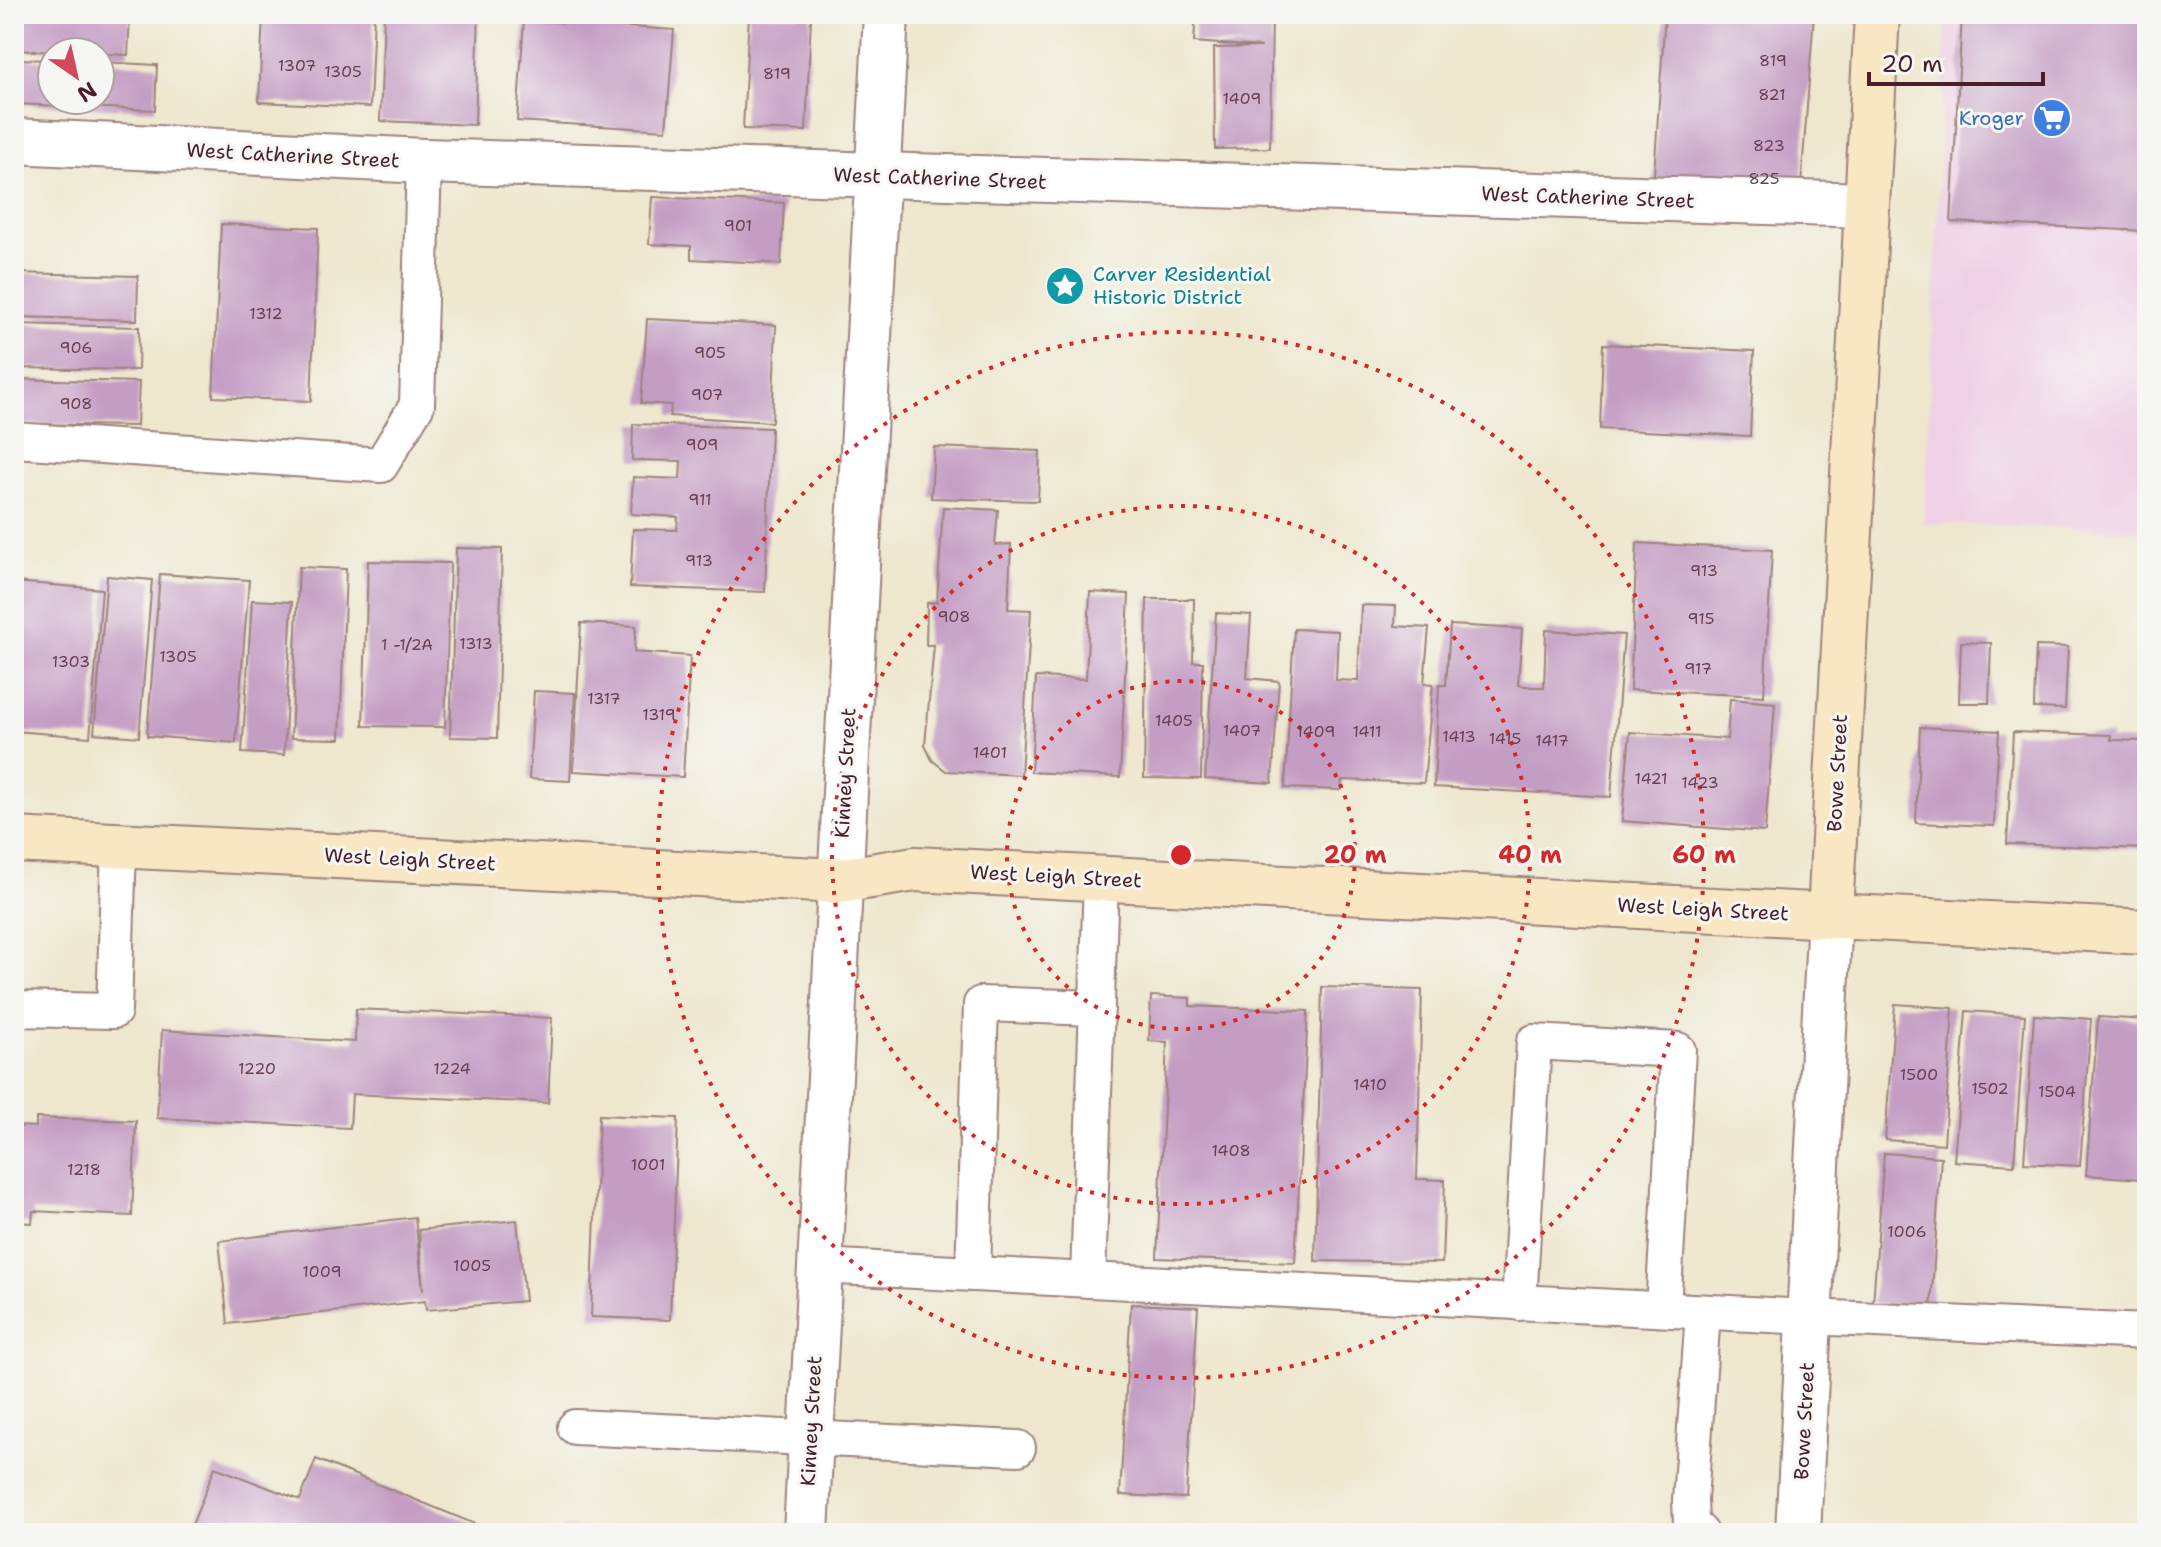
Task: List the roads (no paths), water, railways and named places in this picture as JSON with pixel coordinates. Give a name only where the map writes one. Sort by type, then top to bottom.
[{"type":"street","name":"Kinney Street","points":[[806,1533],[886,14]]},
{"type":"street","name":"Bowe Street","points":[[1798,1533],[1877,14]]},
{"type":"street","name":"West Catherine Street","points":[[14,141],[424,161],[879,177],[1867,205]]},
{"type":"street","name":"West Leigh Street","points":[[14,840],[839,881],[915,869],[2147,932]]},
{"type":"lane","points":[[14,440],[381,465],[417,405],[424,161]]},
{"type":"lane","points":[[14,1009],[114,1011],[119,845]]},
{"type":"lane","points":[[1088,1280],[1101,878]]},
{"type":"lane","points":[[973,1274],[981,1004],[1097,1008]]},
{"type":"lane","points":[[1519,1303],[1534,1042],[1678,1050],[1663,1309]]},
{"type":"lane","points":[[819,1266],[2147,1332]]},
{"type":"lane","points":[[1701,1533],[1691,1523],[1690,1500],[1703,1312]]},
{"type":"lane","points":[[575,1427],[1018,1448]]},
{"type":"place","name":"Kroger","points":[[2052,118]]},
{"type":"place","name":"Carver Residential Historic District","points":[[1065,286]]}]
